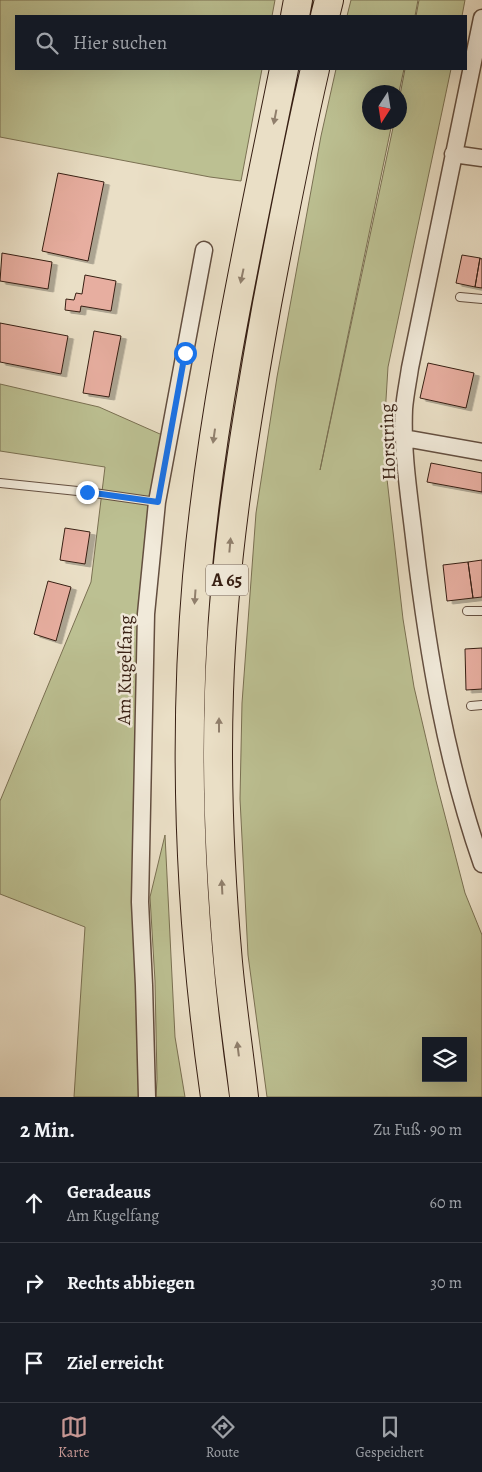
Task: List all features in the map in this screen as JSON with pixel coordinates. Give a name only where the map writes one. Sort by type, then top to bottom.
[{"type":"highway","points":[[295,15],[298,0]]},
{"type":"highway","points":[[325,15],[329,0]]},
{"type":"highway","name":"A 65","points":[[215,1097],[198,962],[189,825],[188,739],[192,640],[204,511],[220,394],[284,70]]},
{"type":"highway","name":"A 65","points":[[244,1097],[228,966],[223,897],[219,741],[219,692],[222,644],[233,517],[250,396],[297,147],[315,70]]},
{"type":"street","name":"Horstring","points":[[482,18],[410,368],[404,408],[404,438],[425,623],[442,710],[475,824],[482,864]]},
{"type":"street","points":[[453,154],[482,158]]},
{"type":"street","name":"Am Kugelfang","points":[[147,1097],[140,892],[146,614],[158,502],[204,250]]},
{"type":"street","points":[[404,438],[482,452]]},
{"type":"lane","points":[[460,297],[482,300]]},
{"type":"lane","points":[[0,484],[87,492],[158,502]]},
{"type":"lane","points":[[467,611],[482,611]]},
{"type":"lane","points":[[471,706],[482,705]]},
{"type":"green space","points":[[0,0],[275,0],[272,15],[15,15],[15,70],[262,70],[241,181],[210,177],[0,137]]},
{"type":"green space","points":[[351,0],[418,0],[415,15],[347,15]]},
{"type":"green space","points":[[419,0],[465,0],[462,15],[416,15]]},
{"type":"green space","points":[[336,70],[404,70],[401,85],[362,85],[362,130],[391,130],[320,470],[393,130],[407,130],[407,85],[402,85],[405,70],[451,70],[388,367],[384,432],[387,479],[403,619],[414,687],[465,893],[482,935],[482,1097],[267,1097],[248,955],[240,799],[242,703],[256,513],[277,377],[321,136]]},
{"type":"green space","points":[[0,384],[99,407],[169,438],[149,575],[147,1097],[74,1097],[85,927],[0,894],[0,801],[91,582],[105,467],[0,451]]},
{"type":"green space","points":[[165,835],[175,1037],[185,1097],[156,1097],[155,981],[150,897]]},
{"type":"building","points":[[58,173],[104,182],[88,261],[42,251]]},
{"type":"building","points":[[2,253],[52,262],[48,289],[0,281]]},
{"type":"building","points":[[462,255],[480,258],[475,287],[456,283]]},
{"type":"building","points":[[480,258],[482,259],[482,288],[475,287]]},
{"type":"building","points":[[85,275],[116,281],[111,311],[81,306],[80,312],[65,310],[66,299],[74,300],[76,293],[82,294]]},
{"type":"building","points":[[0,323],[68,336],[61,374],[0,362]]},
{"type":"building","points":[[94,331],[121,336],[109,397],[83,393]]},
{"type":"building","points":[[428,363],[474,373],[466,408],[420,398]]},
{"type":"building","points":[[431,463],[482,473],[482,492],[427,482]]},
{"type":"building","points":[[65,528],[90,532],[85,564],[60,560]]},
{"type":"building","points":[[482,560],[482,597],[473,598],[468,562]]},
{"type":"building","points":[[468,562],[473,598],[447,601],[443,565]]},
{"type":"building","points":[[48,581],[71,587],[56,641],[34,634]]},
{"type":"building","points":[[482,648],[482,689],[466,690],[465,649]]},
{"type":"route","points":[[87,492],[158,502],[185,353]]}]
